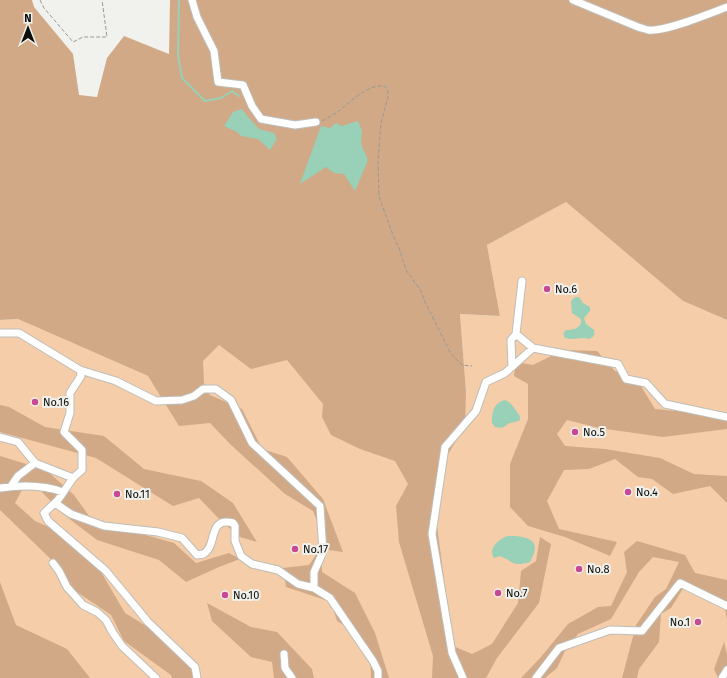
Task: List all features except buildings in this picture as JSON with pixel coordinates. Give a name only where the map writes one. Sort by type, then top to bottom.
[{"type":"street","points":[[192,0],[197,17],[214,51],[218,82],[243,85],[252,106],[261,119],[295,125],[316,122]]},
{"type":"street","points":[[573,0],[648,30],[659,29],[677,24],[727,7]]},
{"type":"street","points":[[512,367],[511,340],[516,334],[522,282]]},
{"type":"street","points":[[0,333],[19,333],[80,370],[116,381],[156,401],[182,400],[194,396],[203,389],[216,389],[232,400],[252,443],[320,506],[323,552],[314,572],[314,588]]},
{"type":"street","points":[[516,334],[533,348],[618,364],[626,379],[646,383],[665,404],[727,417]]},
{"type":"street","points":[[463,678],[452,653],[432,534],[445,447],[476,411],[486,382],[505,373],[533,348]]},
{"type":"street","points":[[80,370],[81,376],[70,393],[70,413],[64,432],[82,450],[82,470],[72,478],[55,503],[44,513],[48,521],[106,571],[148,622],[195,667],[197,678]]},
{"type":"street","points":[[0,437],[18,442],[35,463],[72,478]]},
{"type":"street","points":[[11,486],[18,476],[35,463]]},
{"type":"street","points":[[0,488],[11,486],[50,487],[63,492]]},
{"type":"street","points":[[55,503],[71,514],[104,526],[158,532],[182,538],[197,555],[203,554],[208,549],[216,528],[220,524],[227,521],[233,523],[235,526],[235,541],[241,556],[252,564],[278,570],[298,584],[314,588],[330,598],[374,661],[378,671],[378,678]]},
{"type":"street","points":[[53,563],[67,587],[83,605],[97,612],[106,620],[122,646],[156,678]]},
{"type":"street","points":[[536,678],[559,648],[610,630],[642,631],[680,583],[727,606]]},
{"type":"street","points":[[284,654],[285,668],[292,678]]},
{"type":"street","points":[[722,678],[727,670]]},
{"type":"path","points":[[40,0],[44,8],[73,42],[83,36],[107,37],[102,0]]},
{"type":"path","points":[[316,122],[322,121],[335,114],[363,92],[378,86],[385,86],[387,88],[388,97],[381,123],[378,160],[379,197],[406,270],[421,291],[424,302],[451,354],[462,365],[472,366]]},
{"type":"shaded area","points":[[0,0],[32,0],[34,7],[73,54],[79,95],[97,97],[107,58],[124,36],[169,54],[170,0],[727,0],[727,320],[683,301],[566,202],[487,245],[500,316],[460,314],[466,391],[465,426],[438,471],[437,526],[453,646],[472,654],[492,644],[518,603],[521,571],[536,561],[540,537],[551,544],[539,603],[497,658],[486,678],[432,678],[433,656],[399,542],[396,506],[408,484],[395,461],[360,449],[331,435],[322,417],[323,404],[287,360],[251,369],[219,345],[203,361],[204,384],[210,395],[242,409],[262,449],[287,457],[323,499],[343,552],[329,550],[313,511],[285,494],[230,444],[210,423],[179,426],[148,376],[18,319],[0,320]]},
{"type":"shaded area","points":[[242,109],[259,129],[274,133],[277,139],[270,150],[258,139],[241,136],[237,132],[224,126],[233,112]]},
{"type":"shaded area","points":[[358,121],[362,131],[361,144],[368,160],[355,191],[344,174],[334,173],[326,167],[300,184],[321,126],[330,128],[336,123],[342,126]]},
{"type":"shaded area","points":[[566,202],[683,301],[727,320],[727,678],[67,678],[0,618],[0,320],[18,319],[148,376],[214,329],[466,391],[460,314],[500,316],[487,245]]},
{"type":"shaded area","points":[[575,297],[579,297],[583,303],[590,307],[590,311],[584,318],[586,324],[594,330],[594,336],[589,339],[568,339],[564,336],[566,330],[575,329],[581,323],[581,319],[572,313],[571,301]]},
{"type":"shaded area","points":[[563,350],[597,351],[615,371],[636,378],[655,409],[727,416],[727,429],[663,437],[599,428],[567,420],[557,434],[565,446],[605,449],[660,458],[694,474],[727,476],[727,503],[710,486],[673,494],[652,479],[638,477],[615,459],[589,469],[564,470],[547,501],[559,529],[617,542],[610,556],[565,537],[528,526],[510,507],[510,464],[528,419],[528,384],[514,376],[516,362],[533,365]]},
{"type":"shaded area","points":[[505,400],[515,409],[520,416],[520,420],[503,427],[495,427],[492,423],[494,409],[498,403]]},
{"type":"shaded area","points":[[0,405],[9,407],[45,427],[104,436],[144,469],[201,481],[233,503],[257,542],[240,537],[222,522],[199,498],[173,506],[96,458],[0,432]]},
{"type":"shaded area","points":[[0,456],[46,470],[74,495],[92,520],[174,543],[196,563],[229,553],[240,559],[186,582],[159,560],[97,540],[63,514],[39,489],[22,490],[15,503],[35,521],[51,528],[97,565],[125,613],[151,629],[202,678],[172,678],[171,675],[124,641],[111,615],[71,588],[58,566],[0,510]]},
{"type":"shaded area","points":[[515,536],[531,540],[535,546],[530,562],[517,564],[500,556],[494,558],[492,551],[496,543],[505,537]]},
{"type":"shaded area","points":[[637,541],[685,555],[695,573],[727,580],[727,620],[725,609],[712,599],[684,587],[671,608],[661,614],[659,642],[639,669],[637,678],[622,678],[636,625],[655,597],[666,589],[679,562],[653,557],[639,572],[611,619],[578,634],[565,651],[557,668],[545,678],[521,678],[541,657],[568,624],[598,607],[611,606],[627,572],[624,552]]},
{"type":"shaded area","points":[[318,552],[322,560],[322,572],[355,593],[375,633],[389,678],[371,678],[370,655],[355,632],[337,621],[331,602],[286,587],[283,568],[309,565]]},
{"type":"shaded area","points":[[0,582],[16,625],[67,649],[90,678],[0,678]]},
{"type":"shaded area","points":[[207,603],[251,627],[277,632],[312,669],[314,678],[274,678],[272,662],[251,657],[212,621]]},
{"type":"shaded area","points":[[724,642],[727,655],[727,678],[718,678],[714,669]]},
{"type":"waterway","points":[[179,0],[178,55],[182,78],[205,101],[221,98],[232,91],[239,96]]},
{"type":"place","name":"No.6","points":[[547,289]]},
{"type":"place","name":"No.16","points":[[35,402]]},
{"type":"place","name":"No.5","points":[[575,432]]},
{"type":"place","name":"No.4","points":[[628,492]]},
{"type":"place","name":"No.11","points":[[117,494]]},
{"type":"place","name":"No.17","points":[[295,549]]},
{"type":"place","name":"No.8","points":[[579,569]]},
{"type":"place","name":"No.7","points":[[498,593]]},
{"type":"place","name":"No.10","points":[[225,595]]},
{"type":"place","name":"No.1","points":[[698,622]]}]
